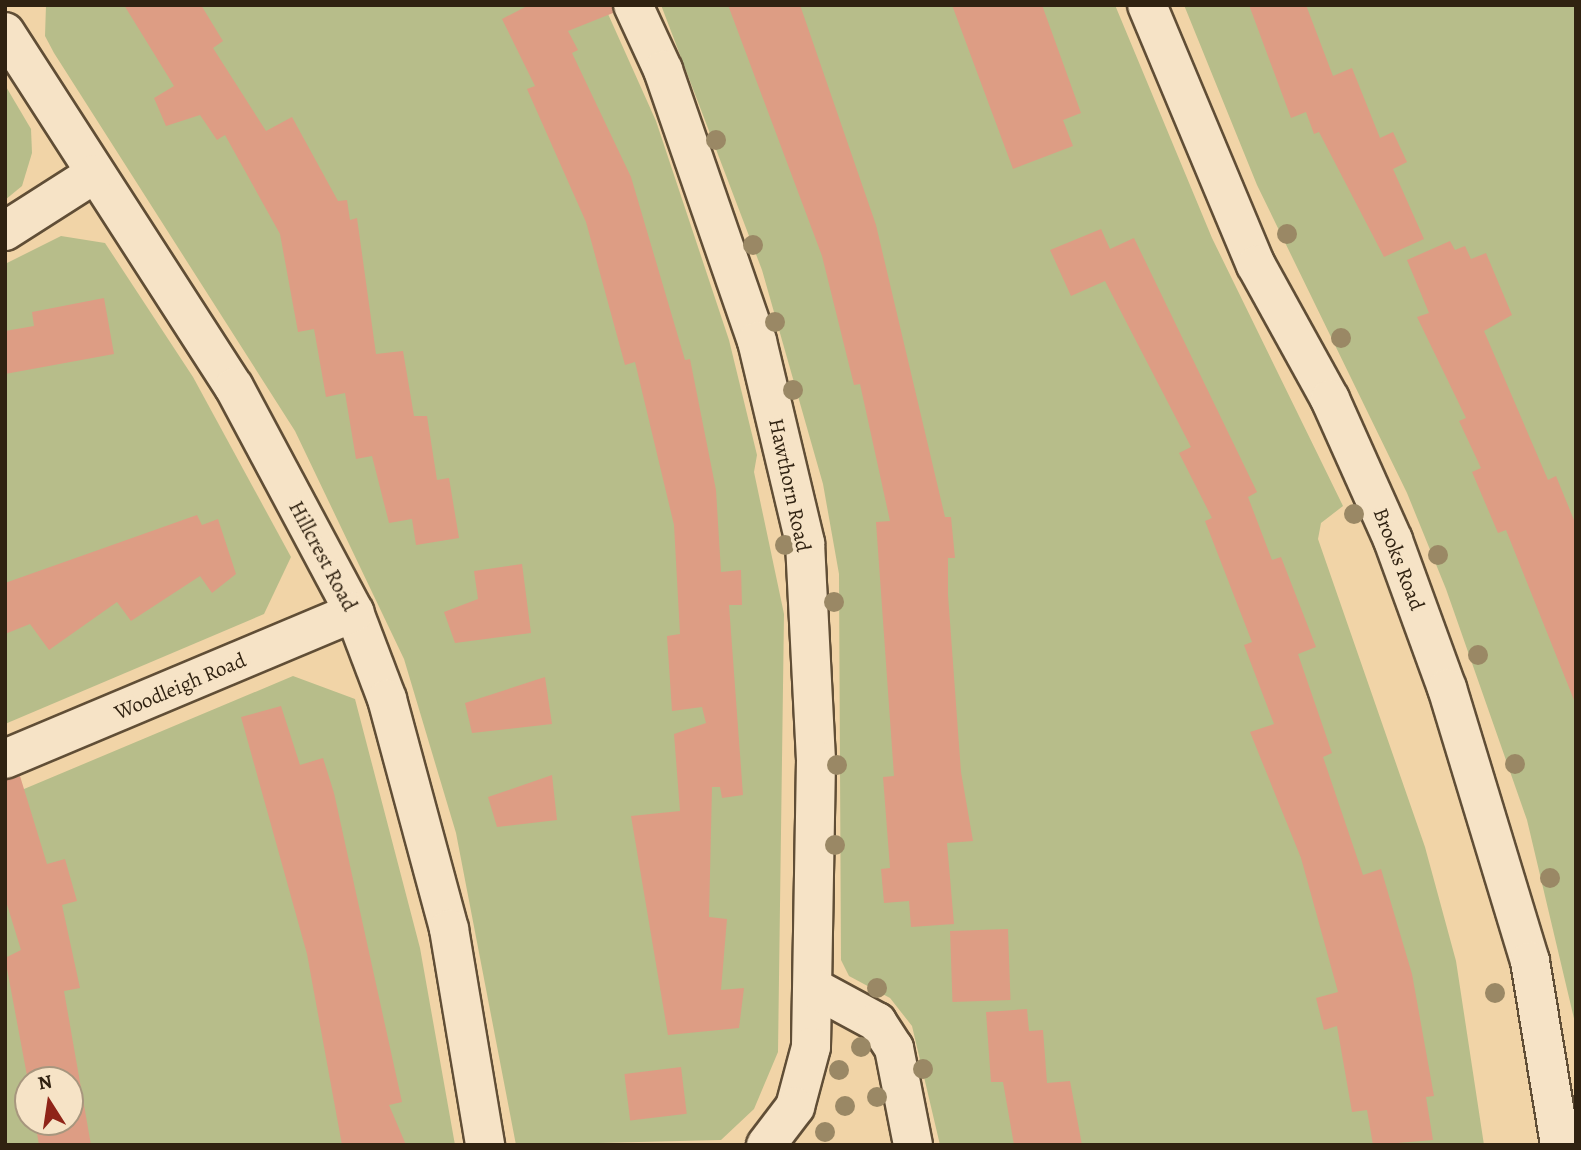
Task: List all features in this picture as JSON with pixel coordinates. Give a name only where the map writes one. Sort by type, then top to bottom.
[{"type":"street","name":"Hawthorn Road","points":[[633,5],[663,70],[757,341],[806,543],[816,760],[811,1047],[795,1107],[766,1145]]},
{"type":"street","name":"Brooks Road","points":[[1147,5],[1256,265],[1330,399],[1393,540],[1447,688],[1530,961],[1560,1145]]},
{"type":"street","name":"Hillcrest Road","points":[[5,32],[233,387],[354,612],[387,699],[449,929],[485,1145]]},
{"type":"street","points":[[5,231],[94,174]]},
{"type":"street","name":"Woodleigh Road","points":[[5,759],[354,612]]},
{"type":"street","points":[[814,988],[877,1022],[894,1048],[913,1145]]},
{"type":"green space","points":[[46,5],[604,5],[656,121],[729,340],[757,455],[754,472],[784,614],[778,1052],[754,1109],[721,1140],[516,1145],[456,833],[404,659],[295,431],[54,53],[45,36]]},
{"type":"green space","points":[[661,5],[1115,5],[1212,238],[1343,506],[1321,523],[1318,539],[1425,847],[1456,961],[1484,1145],[940,1145],[912,1026],[890,998],[849,976],[841,960],[839,574],[823,484],[762,270]]},
{"type":"green space","points":[[1184,5],[1576,5],[1576,1027],[1527,820],[1446,589],[1407,493],[1257,185]]},
{"type":"green space","points":[[5,85],[31,129],[32,153],[22,186],[5,200]]},
{"type":"green space","points":[[61,236],[105,243],[193,377],[291,557],[264,614],[5,724],[5,264]]},
{"type":"green space","points":[[293,676],[355,699],[420,948],[455,1145],[5,1145],[5,797]]},
{"type":"building","points":[[124,5],[201,5],[223,41],[213,48],[266,131],[292,117],[338,201],[347,200],[350,220],[357,218],[376,354],[403,351],[414,416],[427,416],[437,480],[449,478],[459,538],[416,545],[412,519],[389,523],[372,456],[356,459],[345,393],[326,397],[314,329],[298,332],[280,234],[225,135],[217,140],[200,115],[166,126],[154,98],[174,86]]},
{"type":"building","points":[[529,5],[612,5],[613,13],[568,31],[578,50],[572,53],[631,177],[685,360],[690,359],[716,490],[721,572],[741,570],[742,605],[729,605],[743,795],[722,798],[720,787],[712,787],[709,917],[727,919],[721,990],[744,988],[739,1028],[668,1035],[631,816],[680,811],[674,734],[706,723],[702,707],[672,711],[667,636],[680,634],[674,525],[635,362],[625,365],[586,222],[527,89],[535,86],[502,19]]},
{"type":"building","points":[[728,5],[800,5],[876,225],[945,517],[951,517],[955,558],[948,558],[948,595],[961,772],[973,841],[947,843],[954,924],[911,927],[909,901],[884,903],[881,869],[890,868],[883,777],[894,776],[876,522],[890,521],[860,384],[854,385],[822,256]]},
{"type":"building","points":[[952,5],[1042,5],[1081,113],[1063,120],[1073,146],[1013,169]]},
{"type":"building","points":[[1249,5],[1306,5],[1333,76],[1352,68],[1380,138],[1393,132],[1407,162],[1393,169],[1424,239],[1384,257],[1319,132],[1314,134],[1306,112],[1291,118]]},
{"type":"building","points":[[1101,229],[1110,249],[1134,238],[1257,492],[1248,497],[1272,560],[1281,557],[1316,647],[1298,654],[1332,753],[1323,757],[1363,875],[1381,869],[1412,974],[1434,1096],[1426,1097],[1433,1140],[1373,1145],[1367,1110],[1352,1112],[1337,1026],[1324,1030],[1316,998],[1338,992],[1301,858],[1250,732],[1274,724],[1244,645],[1252,642],[1205,521],[1212,518],[1179,453],[1191,447],[1105,281],[1071,296],[1050,250]]},
{"type":"building","points":[[1450,241],[1455,250],[1465,246],[1471,259],[1486,253],[1512,315],[1484,331],[1548,480],[1556,476],[1576,525],[1576,705],[1506,530],[1498,533],[1472,472],[1481,468],[1459,421],[1466,418],[1417,317],[1429,313],[1407,260]]},
{"type":"building","points":[[104,298],[114,354],[5,374],[5,331],[34,326],[32,312]]},
{"type":"building","points":[[197,515],[202,525],[218,519],[236,574],[212,593],[200,576],[131,621],[117,602],[49,650],[30,624],[5,634],[5,583]]},
{"type":"building","points":[[522,564],[531,633],[455,643],[444,612],[478,599],[474,571]]},
{"type":"building","points":[[545,677],[552,724],[472,733],[465,703]]},
{"type":"building","points":[[281,706],[300,765],[323,758],[334,793],[402,1102],[389,1105],[406,1145],[342,1145],[307,954],[241,717]]},
{"type":"building","points":[[552,775],[557,820],[497,827],[488,797]]},
{"type":"building","points":[[20,776],[47,864],[65,859],[77,901],[62,905],[80,988],[64,991],[77,1066],[25,1066],[5,958],[21,950],[5,898],[5,780]]},
{"type":"building","points":[[1008,929],[1010,1000],[953,1002],[950,931]]},
{"type":"building","points":[[1027,1009],[1029,1031],[1043,1030],[1047,1083],[1070,1081],[1082,1145],[1014,1145],[1003,1082],[991,1082],[986,1012]]},
{"type":"building","points":[[681,1067],[687,1114],[630,1121],[624,1074]]},
{"type":"building","points":[[84,1105],[91,1145],[39,1145],[37,1136],[84,1136]]}]
